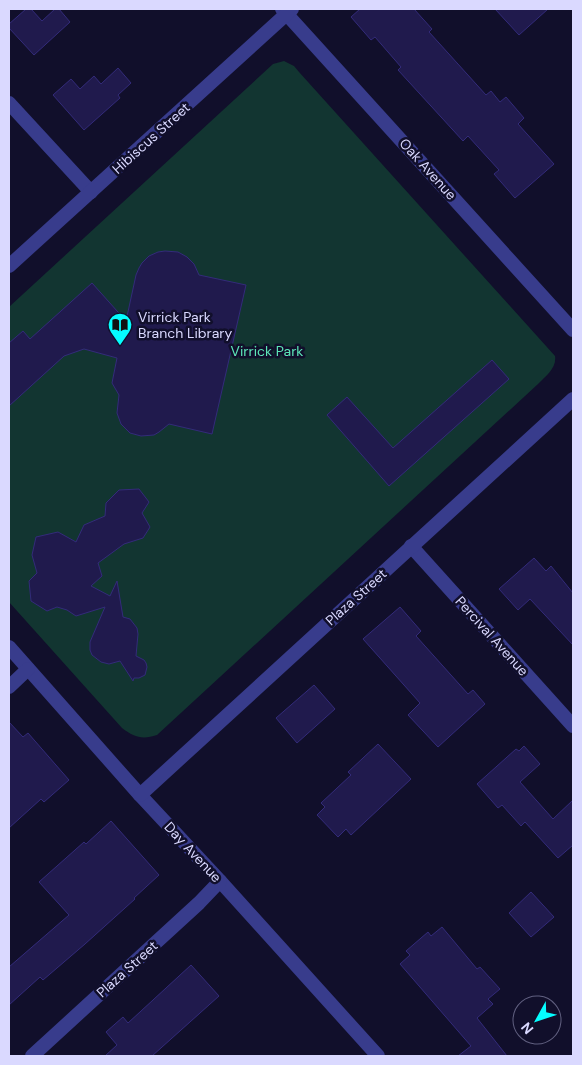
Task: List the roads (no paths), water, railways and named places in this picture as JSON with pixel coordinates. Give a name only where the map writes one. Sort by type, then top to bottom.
[{"type":"street","name":"Hibiscus Street","points":[[9,266],[287,10]]},
{"type":"street","name":"Oak Avenue","points":[[287,10],[573,330]]},
{"type":"street","points":[[9,102],[91,192]]},
{"type":"street","name":"Plaza Street","points":[[140,795],[573,399]]},
{"type":"street","name":"Percival Avenue","points":[[411,546],[573,726]]},
{"type":"street","name":"Day Avenue","points":[[9,648],[378,1056]]},
{"type":"street","points":[[9,687],[28,669]]},
{"type":"street","name":"Plaza Street","points":[[32,1056],[192,910],[220,881]]},
{"type":"place","name":"Virrick Park Branch Library","points":[[120,346]]},
{"type":"park label","name":"Virrick Park","points":[[267,351]]}]
